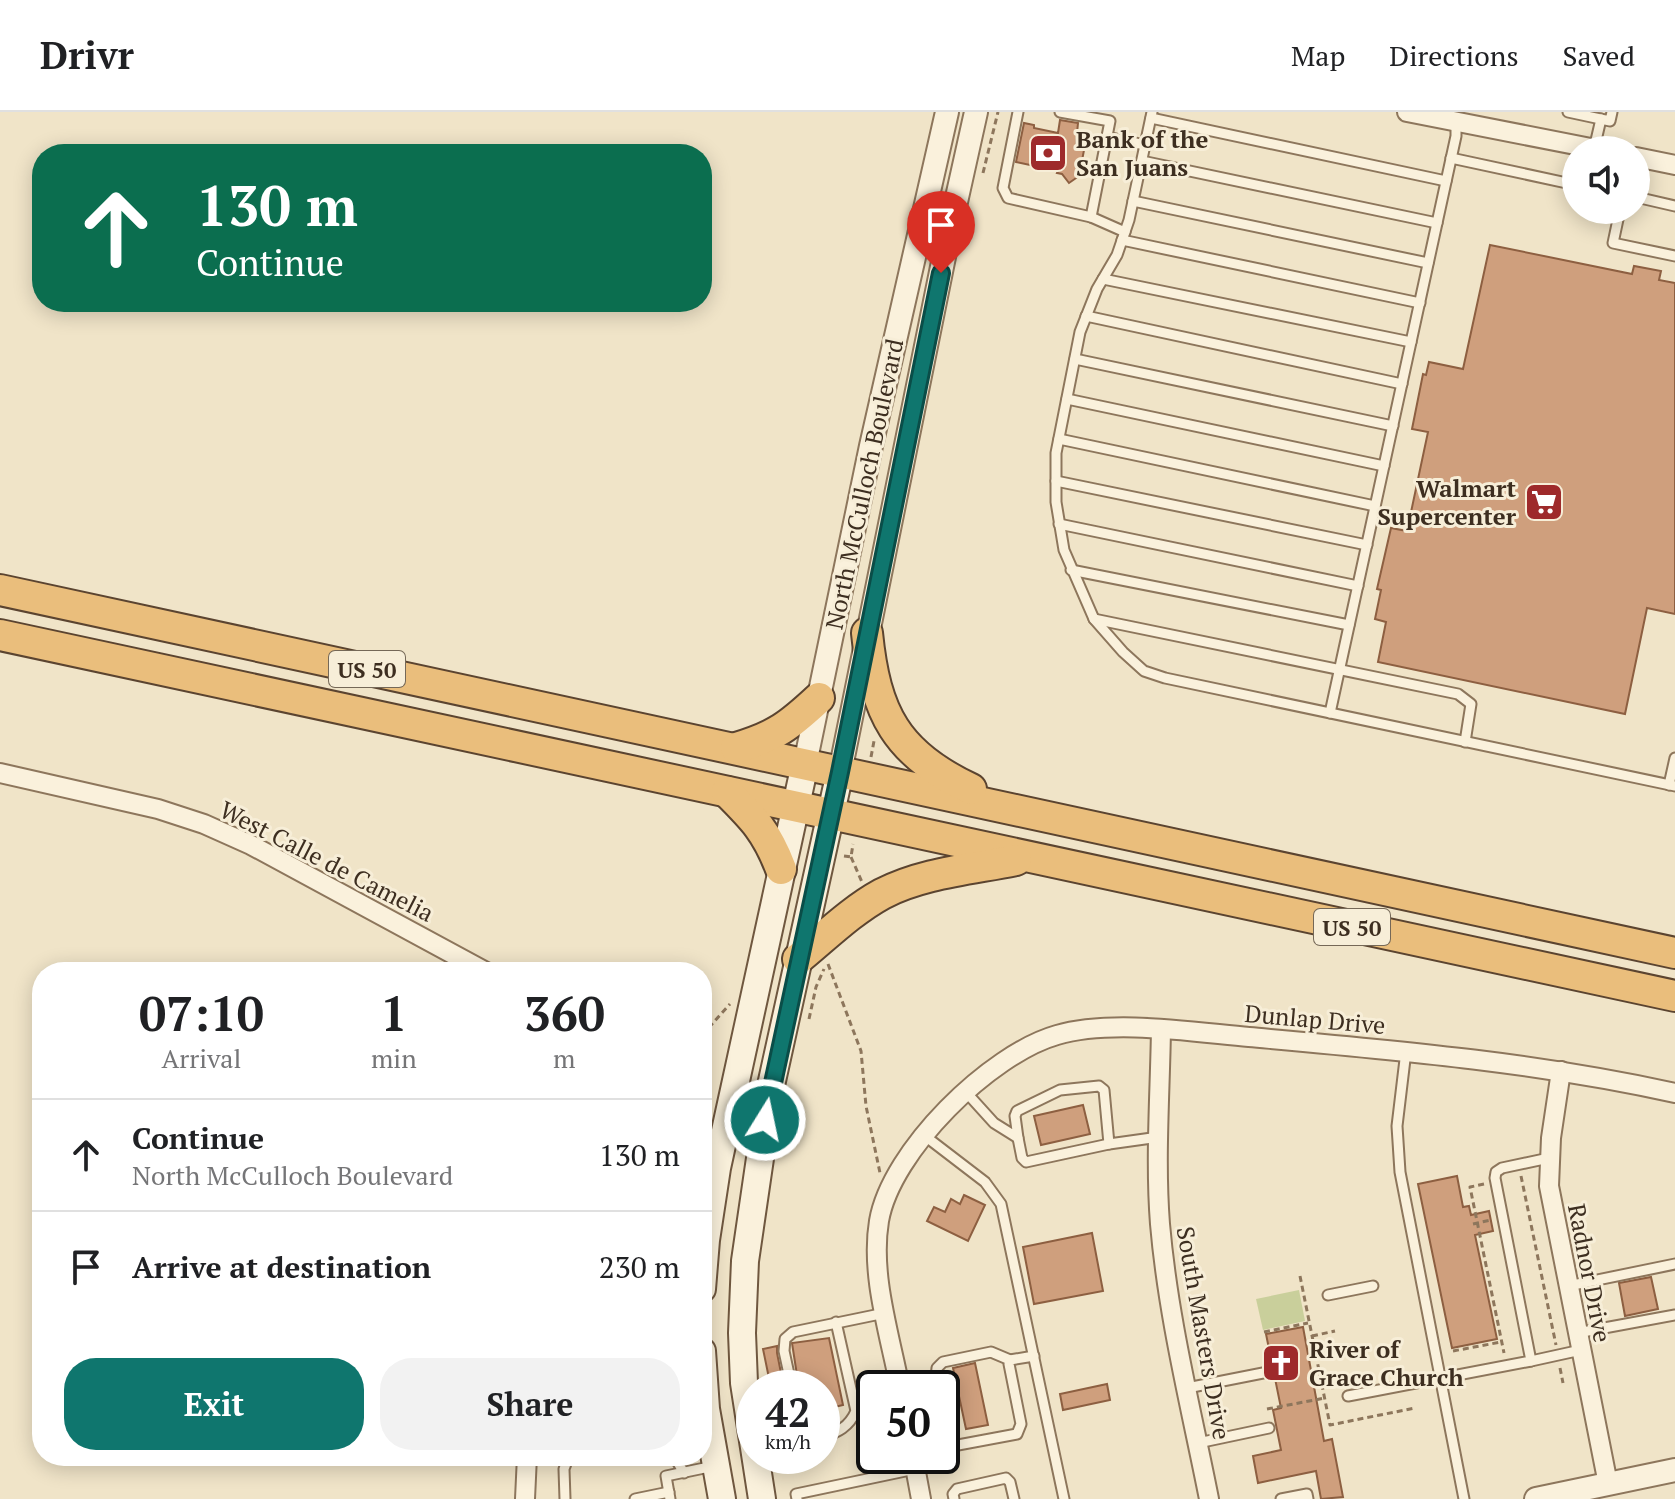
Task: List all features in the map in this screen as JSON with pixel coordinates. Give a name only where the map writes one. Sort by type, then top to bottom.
[{"type":"highway","name":"US 50","points":[[0,590],[1675,953]]},
{"type":"highway","points":[[867,633],[870,665],[884,714],[907,746],[951,780],[1013,808]]},
{"type":"highway","name":"US 50","points":[[0,635],[1675,996]]},
{"type":"highway","points":[[734,748],[780,731],[819,698]]},
{"type":"highway","points":[[727,792],[765,833],[781,869]]},
{"type":"highway","points":[[798,959],[860,908],[884,893],[916,881],[1030,858]]},
{"type":"main road","points":[[712,1201],[805,764]]},
{"type":"main road","name":"North McCulloch Boulevard","points":[[762,1499],[744,1383],[742,1333],[745,1261],[770,1090],[840,772]]},
{"type":"main road","points":[[712,1447],[722,1499]]},
{"type":"street","name":"North McCulloch Boulevard","points":[[805,764],[868,460],[947,112]]},
{"type":"street","name":"North McCulloch Boulevard","points":[[840,772],[976,112]]},
{"type":"street","points":[[1407,112],[1456,116],[1562,141]]},
{"type":"street","points":[[1650,160],[1675,165]]},
{"type":"street","name":"West Calle de Camelia","points":[[0,773],[144,805],[204,824],[251,845],[467,962]]},
{"type":"street","name":"Dunlap Drive","points":[[898,1370],[885,1313],[876,1247],[879,1218],[886,1196],[900,1170],[925,1136],[965,1091],[1018,1051],[1057,1034],[1089,1030],[1161,1029],[1406,1051],[1561,1071],[1675,1093]]},
{"type":"street","name":"South Masters Drive","points":[[1161,1029],[1159,1205],[1164,1261],[1209,1499]]},
{"type":"street","name":"Radnor Drive","points":[[1561,1071],[1549,1158],[1551,1196],[1608,1484]]},
{"type":"street","points":[[525,1499],[527,1466]]},
{"type":"street","points":[[1536,1499],[1675,1470]]},
{"type":"street","points":[[916,1474],[921,1499]]},
{"type":"lane","points":[[1018,112],[1003,188],[1008,198],[1091,217],[1124,236],[1420,303]]},
{"type":"lane","points":[[1060,112],[1110,121],[1091,217]]},
{"type":"lane","points":[[1568,112],[1610,121],[1612,112]]},
{"type":"lane","points":[[1446,181],[1152,115],[1124,236],[1086,316],[1059,439],[1056,481],[1059,524],[1071,570],[1094,619],[1144,671],[1165,678],[1672,786],[1675,758]]},
{"type":"lane","points":[[1330,713],[1456,136],[1456,116]]},
{"type":"lane","points":[[1599,136],[1601,119]]},
{"type":"lane","points":[[1107,137],[1145,145]]},
{"type":"lane","points":[[1451,158],[1562,182]]},
{"type":"lane","points":[[1142,161],[1437,223]]},
{"type":"lane","points":[[1650,200],[1675,206]]},
{"type":"lane","points":[[1133,201],[1428,263]]},
{"type":"lane","points":[[1617,224],[1613,243],[1675,256]]},
{"type":"lane","points":[[1103,279],[1411,342]]},
{"type":"lane","points":[[1086,316],[1402,384]]},
{"type":"lane","points":[[1075,359],[1393,426]]},
{"type":"lane","points":[[1067,399],[1384,466]]},
{"type":"lane","points":[[1059,439],[1375,506]]},
{"type":"lane","points":[[1056,481],[1367,545]]},
{"type":"lane","points":[[1059,524],[1358,586]]},
{"type":"lane","points":[[1071,570],[1349,625]]},
{"type":"lane","points":[[1094,619],[1340,668],[1466,698],[1471,704],[1465,742]]},
{"type":"lane","points":[[1406,1051],[1397,1126],[1400,1172],[1464,1499]]},
{"type":"lane","points":[[1109,1144],[1104,1090],[1099,1086],[1060,1090],[1017,1111],[1015,1116],[1022,1158],[1026,1162],[1159,1137]]},
{"type":"lane","points":[[965,1091],[994,1123],[1018,1138]]},
{"type":"lane","points":[[925,1136],[979,1176],[999,1199],[1064,1499]]},
{"type":"lane","points":[[1531,1361],[1495,1182],[1496,1172],[1502,1168],[1549,1158]]},
{"type":"lane","points":[[1568,1286],[1675,1264]]},
{"type":"lane","points":[[1328,1295],[1373,1286]]},
{"type":"lane","points":[[788,1370],[785,1339],[793,1332],[885,1313]]},
{"type":"lane","points":[[1348,1396],[1558,1355],[1579,1341],[1675,1315]]},
{"type":"lane","points":[[836,1322],[856,1409],[850,1423],[840,1430]]},
{"type":"lane","points":[[937,1370],[943,1362],[991,1352],[1010,1360],[1034,1356]]},
{"type":"lane","points":[[960,1445],[1017,1434],[1021,1430],[1010,1360]]},
{"type":"lane","points":[[1187,1388],[1263,1373]]},
{"type":"lane","points":[[1198,1443],[1269,1428]]},
{"type":"lane","points":[[565,1466],[565,1499]]},
{"type":"lane","points":[[680,1466],[684,1473]]},
{"type":"lane","points":[[635,1499],[670,1496],[666,1476],[715,1466]]},
{"type":"lane","points":[[797,1499],[796,1494],[870,1474]]},
{"type":"lane","points":[[954,1499],[957,1489],[1006,1478],[1014,1499]]},
{"type":"lane","points":[[1281,1499],[1307,1494],[1308,1499]]},
{"type":"path","points":[[980,186],[998,112]]},
{"type":"path","points":[[870,761],[875,735]]},
{"type":"path","points":[[855,836],[851,857],[866,893]]},
{"type":"path","points":[[836,854],[851,857]]},
{"type":"path","points":[[807,1028],[816,987],[827,961],[861,1051],[874,1155],[886,1196]]},
{"type":"path","points":[[712,1024],[735,998]]},
{"type":"path","points":[[1518,1165],[1563,1383]]},
{"type":"path","points":[[1495,1182],[1470,1187],[1506,1366]]},
{"type":"path","points":[[1475,1224],[1503,1218]]},
{"type":"path","points":[[1300,1276],[1330,1425],[1415,1408]]},
{"type":"path","points":[[1264,1332],[1309,1322]]},
{"type":"path","points":[[1312,1336],[1335,1331]]},
{"type":"path","points":[[1453,1351],[1501,1342]]},
{"type":"path","points":[[1321,1381],[1345,1377]]},
{"type":"path","points":[[1267,1409],[1325,1398]]},
{"type":"green space","points":[[1299,1290],[1305,1321],[1263,1330],[1256,1299]]},
{"type":"building","name":"Bank of the San Juans","points":[[1060,120],[1078,123],[1076,143],[1085,145],[1079,176],[1069,183],[1058,171],[1016,162],[1024,123],[1058,133]]},
{"type":"building","name":"Walmart Supercenter","points":[[1490,245],[1632,274],[1634,266],[1661,271],[1659,280],[1675,283],[1675,614],[1647,608],[1625,714],[1378,662],[1386,622],[1375,619],[1381,590],[1377,589],[1391,528],[1407,531],[1428,432],[1412,429],[1423,374],[1426,375],[1429,362],[1463,369]]},
{"type":"building","points":[[1083,1105],[1090,1134],[1041,1145],[1034,1116]]},
{"type":"building","points":[[1457,1176],[1463,1207],[1469,1206],[1471,1215],[1489,1211],[1493,1231],[1475,1235],[1497,1339],[1452,1348],[1418,1184]]},
{"type":"building","points":[[964,1195],[985,1205],[968,1241],[927,1221],[934,1207],[945,1212],[951,1199],[960,1204]]},
{"type":"building","points":[[1092,1233],[1103,1291],[1034,1304],[1023,1247]]},
{"type":"building","points":[[1651,1277],[1658,1309],[1625,1316],[1619,1283]]},
{"type":"building","points":[[1303,1327],[1324,1441],[1332,1439],[1343,1497],[1321,1499],[1316,1471],[1258,1483],[1253,1456],[1281,1450],[1273,1410],[1281,1408],[1266,1334]]},
{"type":"building","points":[[829,1338],[836,1370],[796,1370],[792,1343]]},
{"type":"building","points":[[777,1346],[780,1370],[767,1370],[763,1349]]},
{"type":"building","points":[[975,1363],[988,1425],[966,1429],[960,1401],[960,1370],[953,1368]]},
{"type":"building","points":[[1107,1384],[1110,1400],[1063,1410],[1060,1394]]},
{"type":"place","name":"Bank of the San Juans","points":[[1048,153]]},
{"type":"place","name":"Walmart Supercenter","points":[[1544,502]]},
{"type":"place","name":"River of Grace Church","points":[[1281,1363]]},
{"type":"route","points":[[765,1120],[840,772],[941,273]]}]
